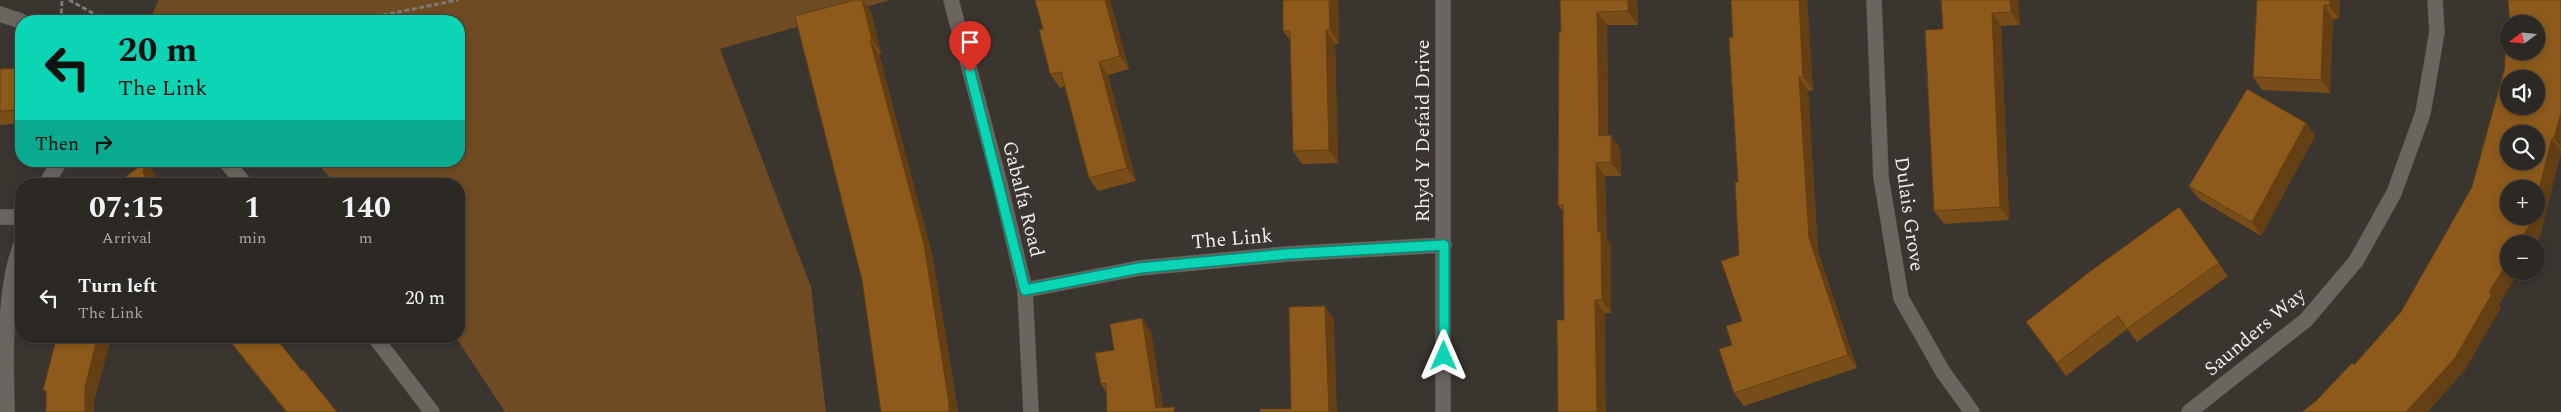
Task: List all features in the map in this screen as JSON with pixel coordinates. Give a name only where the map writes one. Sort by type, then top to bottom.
[{"type":"street","name":"Gabalfa Road","points":[[951,0],[999,180],[1025,290],[1031,412]]},
{"type":"street","name":"Rhyd Y Defaid Drive","points":[[1443,0],[1443,412]]},
{"type":"street","name":"Dulais Grove","points":[[1874,0],[1881,177],[1901,298],[1943,372],[1972,412]]},
{"type":"street","name":"Saunders Way","points":[[2189,412],[2306,320],[2356,261],[2394,193],[2423,113],[2437,32],[2435,0]]},
{"type":"street","points":[[0,14],[15,19]]},
{"type":"street","points":[[50,178],[56,167]]},
{"type":"street","points":[[230,167],[240,178]]},
{"type":"street","points":[[0,216],[15,217]]},
{"type":"street","name":"The Link","points":[[1025,290],[1140,268],[1287,254],[1444,245]]},
{"type":"street","points":[[7,412],[6,345],[15,261]]},
{"type":"street","points":[[379,343],[432,412]]},
{"type":"path","points":[[61,15],[62,0]]},
{"type":"path","points":[[69,0],[96,15]]},
{"type":"path","points":[[383,15],[458,0]]},
{"type":"shaded area","points":[[159,0],[890,0],[720,49],[811,287],[826,412],[505,412],[460,343],[465,343],[465,178],[331,178],[320,167],[465,167],[465,15],[152,15]]},
{"type":"building","points":[[855,0],[862,0],[872,40],[870,40],[924,244],[949,412],[881,412],[862,280],[795,16]]},
{"type":"building","points":[[1035,0],[1105,0],[1120,56],[1099,62],[1127,168],[1089,178],[1061,72],[1050,74],[1039,30],[1043,29]]},
{"type":"building","points":[[1283,0],[1329,0],[1330,30],[1326,30],[1329,150],[1293,151],[1290,31],[1283,31]]},
{"type":"building","points":[[1560,0],[1628,0],[1628,11],[1597,12],[1599,136],[1611,135],[1611,162],[1596,163],[1598,232],[1601,232],[1602,300],[1595,300],[1597,412],[1558,412],[1557,320],[1564,320],[1563,205],[1558,205]]},
{"type":"building","points":[[1731,0],[1799,0],[1803,77],[1799,77],[1809,238],[1848,355],[1734,393],[1719,349],[1732,345],[1726,326],[1742,321],[1721,261],[1739,255],[1735,182],[1738,182],[1729,38],[1733,37]]},
{"type":"building","points":[[1941,0],[2010,0],[2011,12],[1992,13],[2000,207],[1934,211],[1925,30],[1943,29]]},
{"type":"building","points":[[2257,0],[2330,0],[2330,6],[2324,5],[2321,80],[2253,77]]},
{"type":"building","points":[[2508,0],[2561,0],[2561,113],[2545,166],[2545,125],[2500,125],[2500,170],[2544,170],[2541,180],[2500,180],[2500,225],[2530,225],[2524,235],[2500,235],[2500,274],[2489,292],[2492,294],[2455,358],[2406,412],[2302,412],[2317,400],[2352,363],[2354,365],[2401,312],[2472,187],[2500,85],[2500,115],[2545,115],[2545,70],[2504,70],[2505,60],[2545,60],[2545,15],[2509,15]]},
{"type":"building","points":[[15,68],[15,110],[0,111],[0,69]]},
{"type":"building","points":[[2247,89],[2306,123],[2252,222],[2189,186]]},
{"type":"building","points":[[138,167],[144,167],[143,173],[147,178],[125,178]]},
{"type":"building","points":[[2179,207],[2219,263],[2127,329],[2118,316],[2057,363],[2026,322],[2088,273]]},
{"type":"building","points":[[1325,306],[1329,412],[1260,412],[1260,409],[1291,409],[1289,307]]},
{"type":"building","points":[[1142,318],[1156,408],[1174,407],[1174,412],[1107,412],[1106,383],[1101,384],[1095,353],[1114,350],[1110,324]]},
{"type":"building","points":[[55,343],[96,343],[85,387],[85,412],[46,412],[46,391],[43,390]]},
{"type":"building","points":[[232,343],[280,343],[337,412],[287,412]]},
{"type":"route","points":[[970,72],[999,180],[1025,290],[1140,268],[1287,254],[1444,245],[1444,356]]}]
